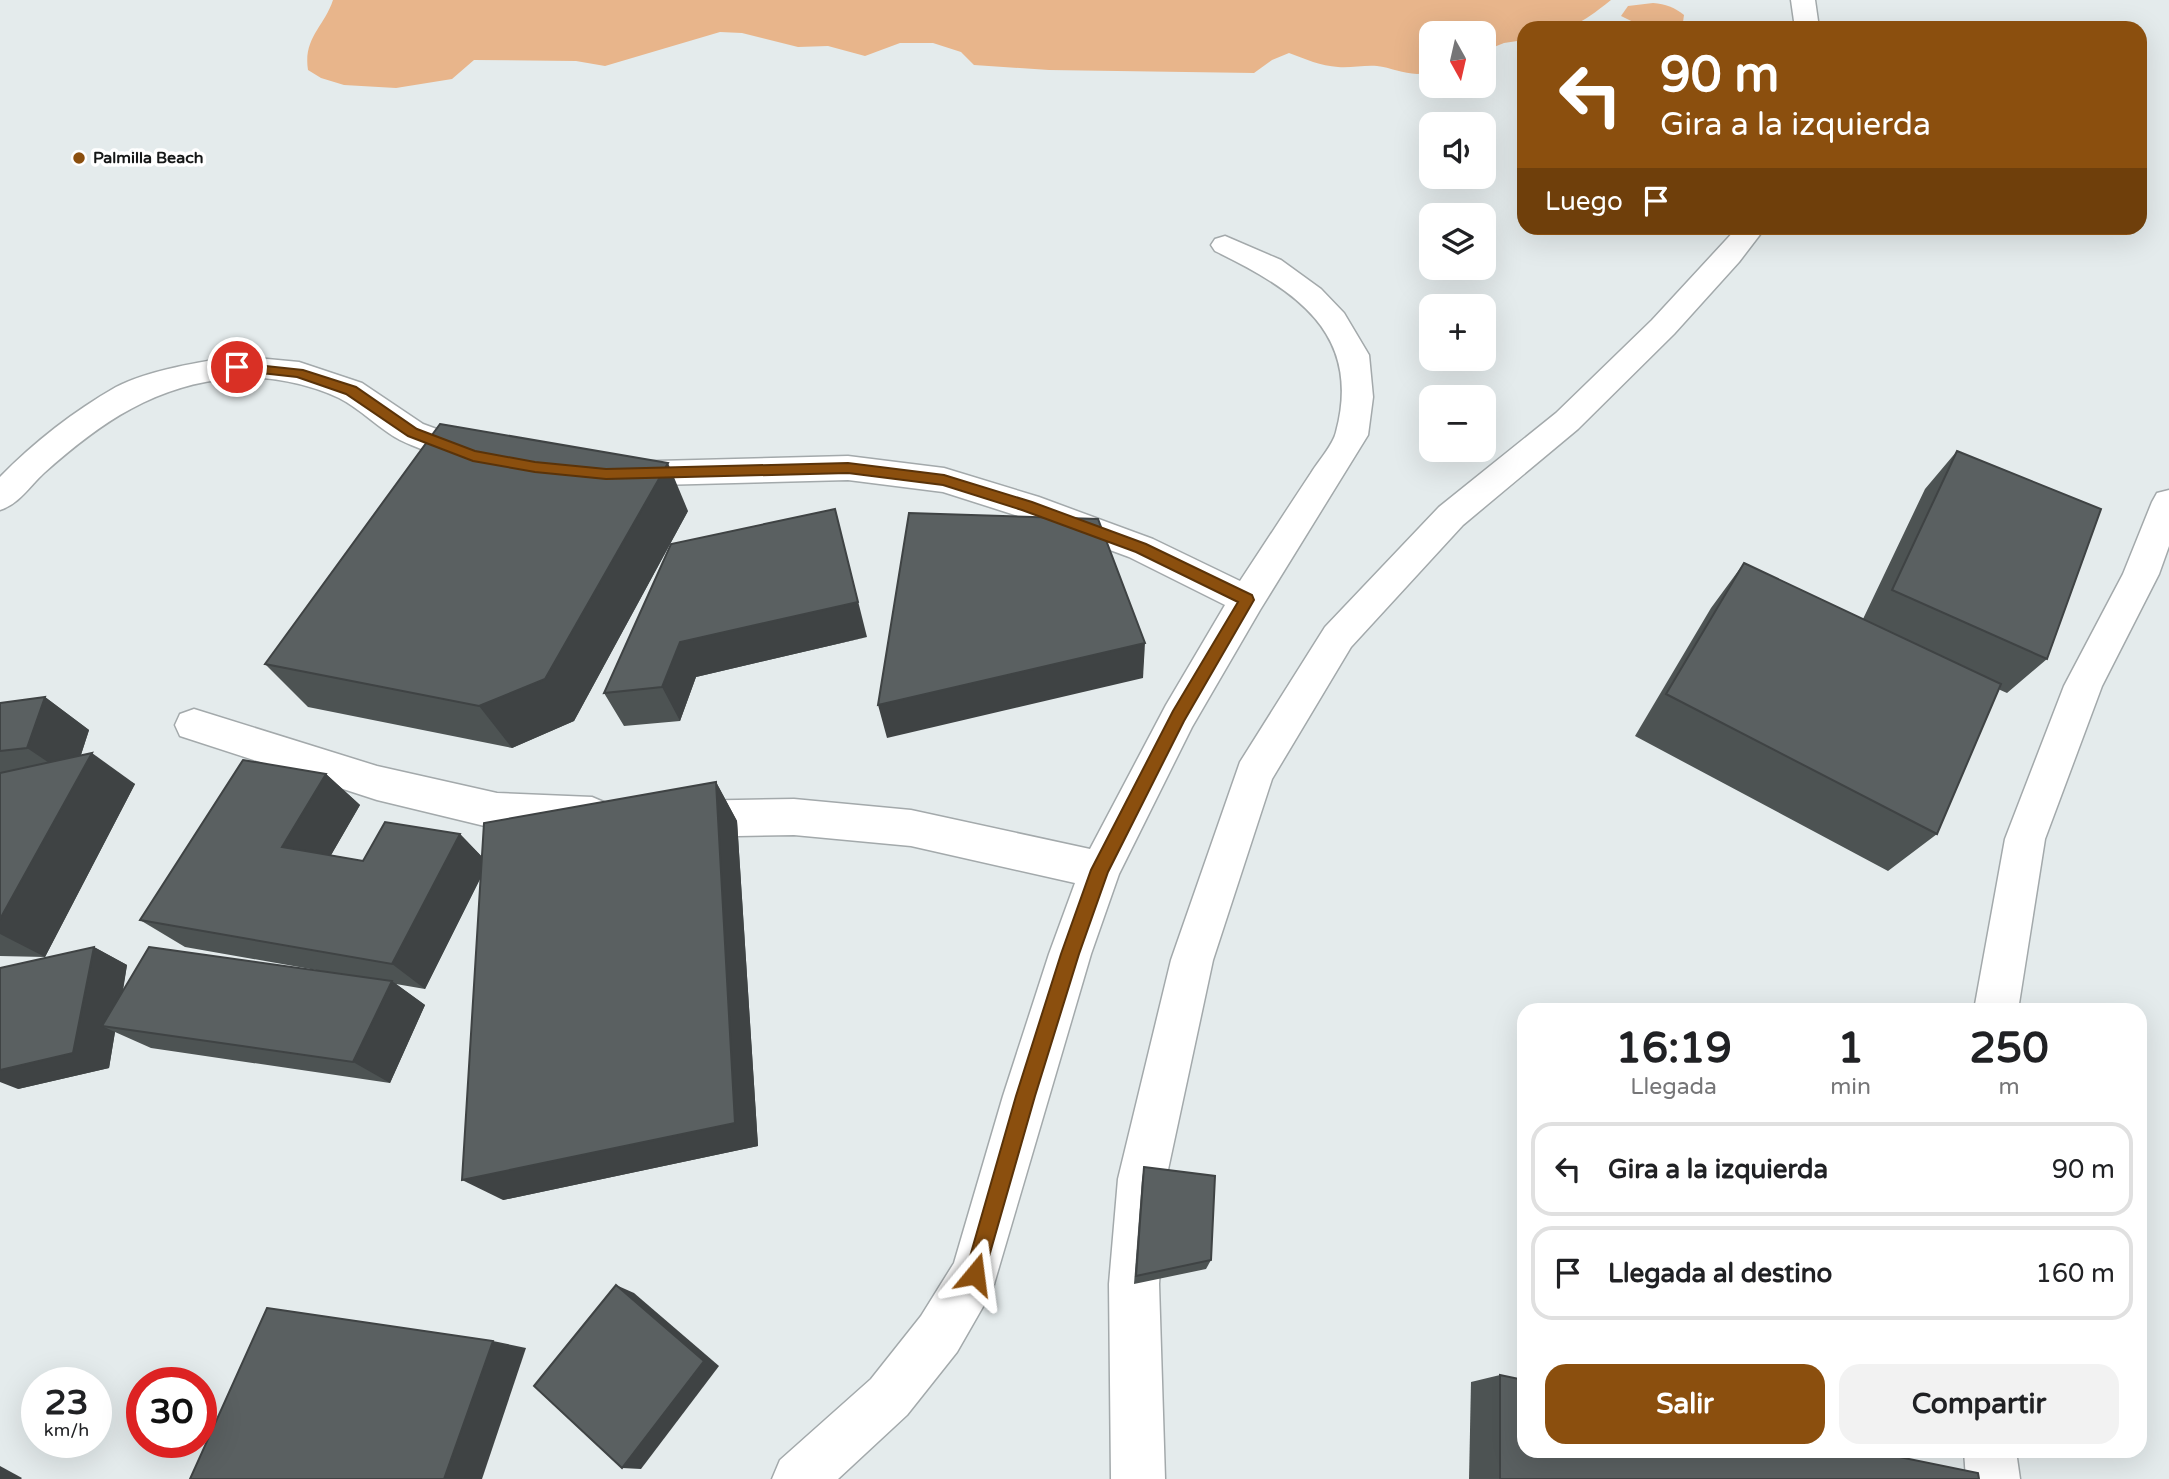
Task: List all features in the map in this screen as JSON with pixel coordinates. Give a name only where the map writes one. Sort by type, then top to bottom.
[{"type":"street","points":[[1803,0],[1806,21]]},
{"type":"street","points":[[1139,1479],[1134,1283],[1142,1179],[1192,960],[1254,774],[1338,637],[1451,516],[1567,421],[1663,327],[1746,235]]},
{"type":"street","points":[[799,1479],[889,1397],[939,1334],[975,1274],[1026,1096],[1070,954],[1100,870],[1179,716],[1247,600],[1352,435],[1357,397],[1354,355],[1333,320],[1311,296],[1271,267],[1226,245]]},
{"type":"street","points":[[0,498],[31,466],[80,427],[129,394],[187,375],[237,367],[299,373],[351,391],[412,432],[473,456],[510,463]]},
{"type":"street","points":[[594,473],[848,468],[944,480],[1027,506],[1141,548],[1247,600]]},
{"type":"street","points":[[1997,1003],[2025,839],[2083,687],[2141,574],[2169,502]]},
{"type":"street","points":[[194,725],[377,783],[497,811],[697,820],[794,817],[911,828],[1100,870]]},
{"type":"street","points":[[1991,1458],[1993,1479]]},
{"type":"shaded area","points":[[333,0],[1611,0],[1582,21],[1517,21],[1517,41],[1496,46],[1496,21],[1419,21],[1418,74],[1377,66],[1332,66],[1289,53],[1272,60],[1254,73],[1049,70],[974,65],[961,52],[933,43],[900,43],[865,56],[828,46],[798,47],[742,33],[720,32],[605,66],[576,61],[474,60],[452,79],[396,88],[344,85],[321,78],[308,70],[307,59],[311,41]]},
{"type":"shaded area","points":[[1653,3],[1666,5],[1684,15],[1683,21],[1632,21],[1621,16],[1628,6]]},
{"type":"building","points":[[440,424],[668,463],[545,679],[479,706],[265,664]]},
{"type":"building","points":[[1957,451],[2101,509],[2047,659],[1892,590]]},
{"type":"building","points":[[835,509],[858,602],[680,642],[662,687],[604,693],[671,544]]},
{"type":"building","points":[[909,513],[1098,519],[1145,643],[878,705]]},
{"type":"building","points":[[1744,563],[2001,684],[1937,834],[1666,694]]},
{"type":"building","points":[[45,697],[27,748],[0,751],[0,703]]},
{"type":"building","points":[[92,753],[0,919],[0,773]]},
{"type":"building","points":[[243,760],[326,774],[282,847],[363,861],[385,822],[460,834],[392,964],[140,920]]},
{"type":"building","points":[[716,782],[735,1123],[462,1180],[484,823]]},
{"type":"building","points":[[94,947],[73,1053],[0,1070],[0,968]]},
{"type":"building","points":[[149,947],[392,981],[353,1062],[102,1026]]},
{"type":"building","points":[[1144,1167],[1215,1176],[1211,1260],[1136,1276]]},
{"type":"building","points":[[616,1285],[704,1361],[622,1468],[534,1386]]},
{"type":"building","points":[[267,1308],[493,1341],[444,1479],[190,1479],[199,1458],[217,1458],[217,1419]]},
{"type":"building","points":[[1500,1375],[1517,1379],[1517,1458],[1904,1458],[1978,1473],[1979,1479],[1500,1479]]},
{"type":"place","name":"Palmilla Beach","points":[[79,158]]},
{"type":"route","points":[[237,367],[299,373],[351,391],[412,432],[473,456],[535,467],[606,474],[848,468],[944,480],[1027,506],[1141,548],[1247,600],[1179,716],[1100,870],[1070,954],[1026,1096],[975,1274]]}]
